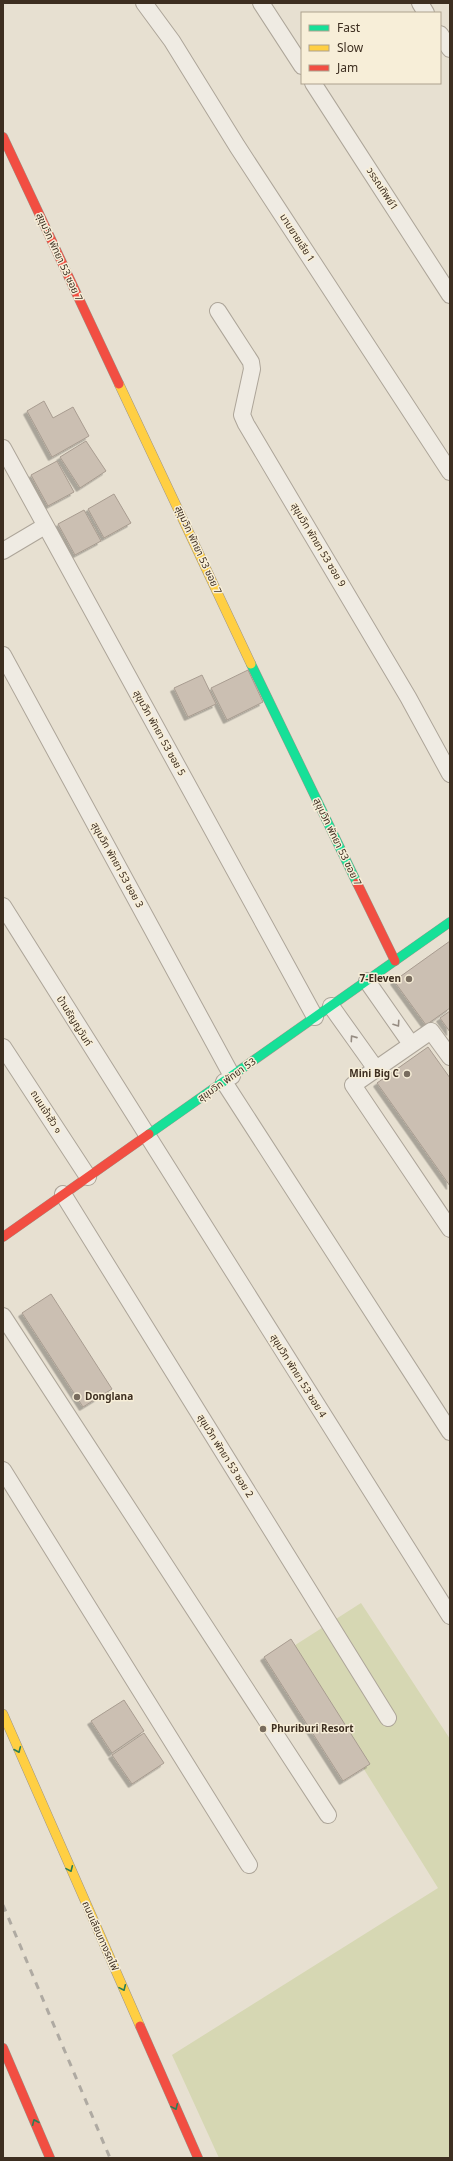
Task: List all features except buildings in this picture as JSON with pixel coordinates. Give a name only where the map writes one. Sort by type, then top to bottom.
[{"type":"street","name":"มาบยายเลีย 1","points":[[144,3],[172,41],[237,146],[450,472]]},
{"type":"street","points":[[261,3],[301,64]]},
{"type":"street","points":[[420,3],[425,12]]},
{"type":"street","points":[[441,36],[450,49]]},
{"type":"street","name":"วรรณทิพย์1","points":[[314,84],[450,295]]},
{"type":"street","name":"สุขุมวิท พัทยา 53 ซอย 7","points":[[3,137],[280,726],[394,961]]},
{"type":"street","name":"สุขุมวิท พัทยา 53 ซอย 9","points":[[218,311],[251,362],[252,369],[242,415],[246,424],[408,697],[450,774]]},
{"type":"street","name":"สุขุมวิท พัทยา 53 ซอย 5","points":[[3,448],[315,1017]]},
{"type":"street","points":[[3,550],[45,526]]},
{"type":"street","name":"สุขุมวิท พัทยา 53 ซอย 3","points":[[3,655],[228,1079],[450,1432]]},
{"type":"street","name":"บ้านธัญญวันท์","points":[[3,906],[147,1136]]},
{"type":"street","name":"สุขุมวิท พัทยา 53","points":[[3,1237],[450,922]]},
{"type":"street","points":[[367,980],[411,1044]]},
{"type":"street","points":[[331,1006],[376,1069]]},
{"type":"street","points":[[450,1057],[431,1030],[353,1086],[450,1230]]},
{"type":"street","name":"ถนนเจ้าสัว ๑","points":[[3,1047],[88,1177]]},
{"type":"street","name":"สุขุมวิท พัทยา 53 ซอย 4","points":[[147,1136],[450,1616]]},
{"type":"street","name":"สุขุมวิท พัทยา 53 ซอย 2","points":[[63,1194],[388,1718]]},
{"type":"street","points":[[3,1316],[328,1815]]},
{"type":"street","points":[[3,1470],[249,1865]]},
{"type":"street","name":"ถนนเลียบทางรถไฟ","points":[[3,1714],[198,2158]]},
{"type":"street","points":[[3,2048],[50,2158]]},
{"type":"green space","points":[[361,1603],[450,1739],[450,2158],[219,2158],[172,2055],[438,1888],[289,1649]]},
{"type":"railway","points":[[3,1905],[110,2158]]},
{"type":"traffic: fast","points":[[251,664],[357,883]]},
{"type":"traffic: fast","points":[[149,1134],[450,922]]},
{"type":"traffic: slow","points":[[119,384],[251,664]]},
{"type":"traffic: slow","points":[[3,1714],[140,2026]]},
{"type":"traffic: jam","points":[[3,137],[119,384]]},
{"type":"traffic: jam","points":[[357,883],[395,961]]},
{"type":"traffic: jam","points":[[3,1237],[149,1134]]},
{"type":"traffic: jam","points":[[140,2026],[198,2158]]},
{"type":"traffic: jam","points":[[3,2048],[50,2158]]},
{"type":"place","name":"7-Eleven","points":[[409,979]]},
{"type":"place","name":"Mini Big C","points":[[407,1074]]},
{"type":"place","name":"Donglana","points":[[77,1397]]},
{"type":"place","name":"Phuriburi Resort","points":[[263,1729]]}]
